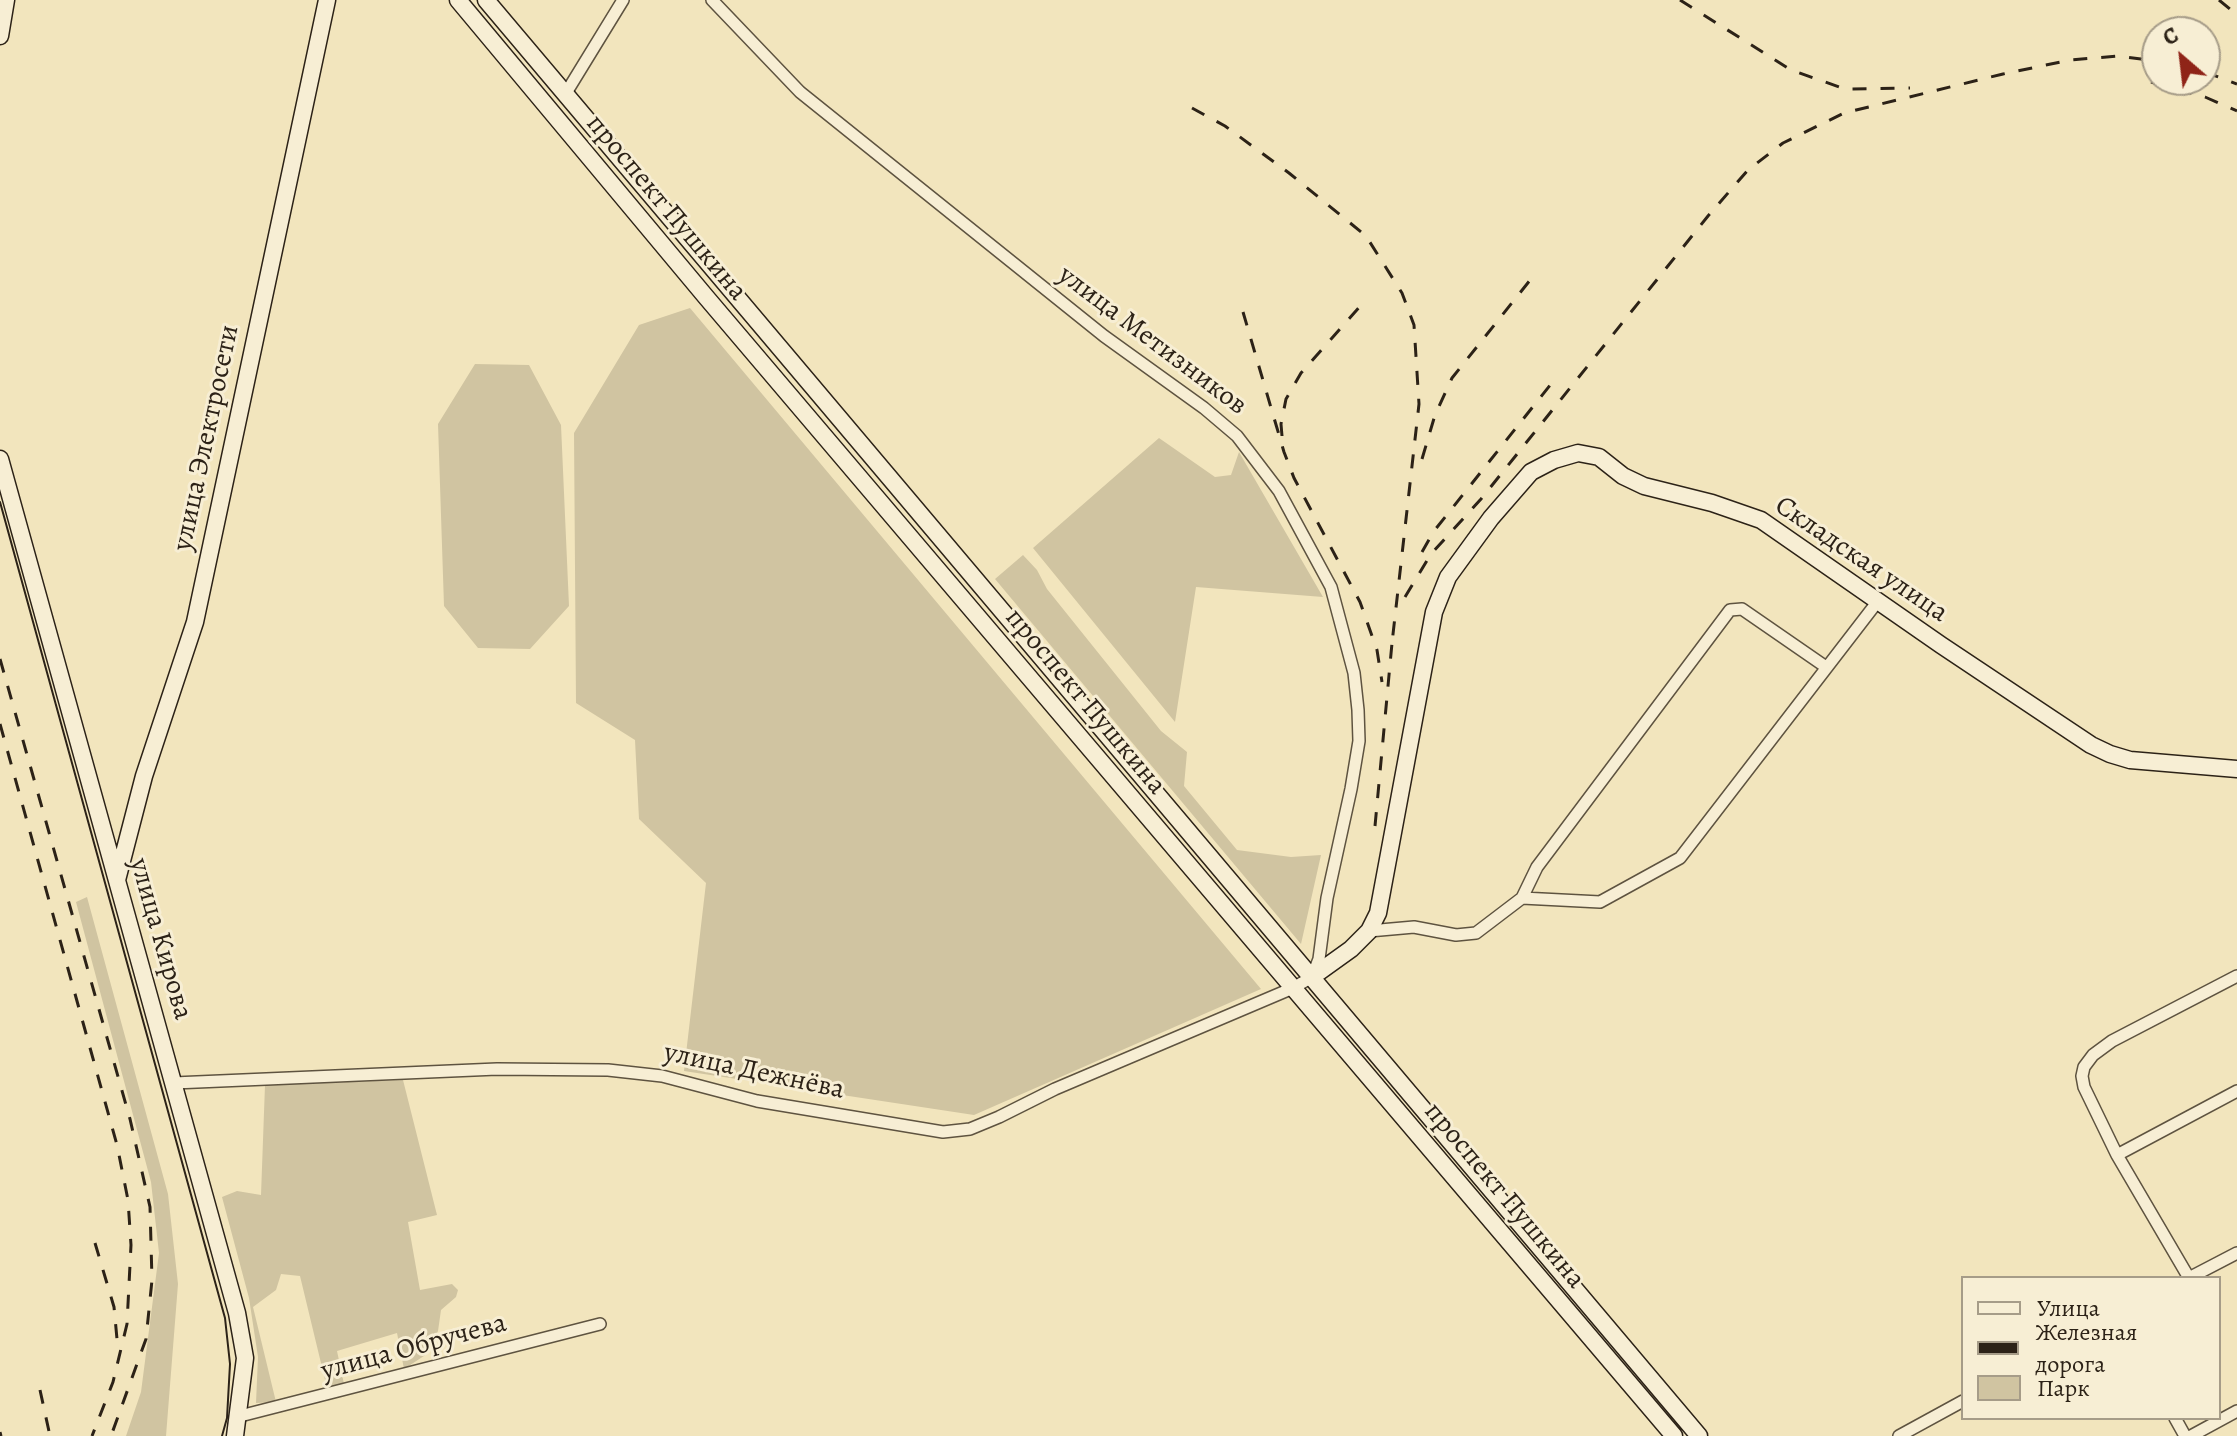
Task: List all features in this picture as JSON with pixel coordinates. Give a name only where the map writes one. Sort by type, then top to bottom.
[{"type":"main road","points":[[0,36],[6,0]]},
{"type":"main road","name":"улица Электросети","points":[[116,882],[144,776],[195,622],[327,0]]},
{"type":"main road","name":"проспект Пушкина","points":[[458,0],[706,297],[1674,1436]]},
{"type":"main road","name":"проспект Пушкина","points":[[486,0],[1699,1436]]},
{"type":"main road","points":[[706,297],[725,281]]},
{"type":"main road","name":"Складская улица","points":[[1312,977],[1351,949],[1369,931],[1378,913],[1434,612],[1448,577],[1491,518],[1531,472],[1554,460],[1578,453],[1599,457],[1623,476],[1644,486],[1712,503],[1761,520],[2091,745],[2130,760],[2237,769]]},
{"type":"main road","name":"улица Кирова","points":[[0,459],[237,1313],[245,1358],[240,1416],[235,1436]]},
{"type":"street","points":[[566,93],[623,0]]},
{"type":"street","name":"улица Метизников","points":[[712,0],[800,92],[1104,336],[1204,408],[1237,436],[1279,491],[1331,587],[1354,673],[1358,710],[1359,741],[1351,789],[1327,898],[1319,959],[1312,977]]},
{"type":"street","points":[[1522,898],[1600,902],[1680,858],[1878,601]]},
{"type":"street","points":[[1369,931],[1414,927],[1456,935],[1476,933],[1522,898],[1537,867],[1730,610],[1742,609],[1826,667]]},
{"type":"street","points":[[2188,1276],[2117,1155],[2084,1087],[2084,1067],[2112,1041],[2237,976]]},
{"type":"street","name":"улица Дежнёва","points":[[174,1083],[497,1069],[608,1070],[662,1076],[757,1101],[943,1132],[970,1129],[985,1123],[1055,1089],[1293,988],[1312,977]]},
{"type":"street","points":[[2117,1155],[2237,1091]]},
{"type":"street","points":[[2193,1276],[2237,1253]]},
{"type":"street","name":"улица Обручева","points":[[240,1416],[600,1324]]},
{"type":"street","points":[[1899,1436],[1961,1402]]},
{"type":"street","points":[[2191,1436],[2220,1420]]},
{"type":"green space","points":[[690,308],[1261,989],[974,1115],[684,1071],[706,883],[639,819],[635,740],[576,703],[574,433],[639,325]]},
{"type":"green space","points":[[475,364],[529,365],[561,425],[569,606],[530,649],[478,648],[444,606],[438,424]]},
{"type":"green space","points":[[1159,438],[1215,477],[1231,475],[1239,452],[1323,597],[1196,587],[1175,722],[1033,548]]},
{"type":"green space","points":[[1023,555],[1161,731],[1187,752],[1184,786],[1237,850],[1291,857],[1321,855],[1301,944],[995,579]]},
{"type":"green space","points":[[87,897],[168,1194],[178,1284],[166,1436],[126,1436],[141,1392],[159,1253],[151,1182],[76,902]]},
{"type":"green space","points":[[403,1080],[437,1215],[408,1222],[420,1290],[452,1284],[458,1290],[456,1297],[441,1310],[438,1331],[427,1354],[404,1369],[397,1333],[337,1351],[344,1384],[327,1388],[300,1276],[281,1274],[276,1290],[253,1307],[276,1402],[256,1403],[258,1357],[249,1298],[222,1197],[237,1191],[261,1195],[265,1085]]},
{"type":"tram line","points":[[0,502],[225,1318],[230,1364],[227,1418],[222,1436]]},
{"type":"railway","points":[[1680,0],[1791,70],[1845,89],[1910,88]]},
{"type":"railway","points":[[2219,0],[2237,15]]},
{"type":"railway","points":[[1405,597],[1431,554],[1481,499],[1708,216],[1748,170],[1783,143],[1844,113],[2003,74],[2070,60],[2118,56],[2141,59]]},
{"type":"railway","points":[[2221,78],[2237,84]]},
{"type":"railway","points":[[2201,96],[2237,111]]},
{"type":"railway","points":[[1192,108],[1225,126],[1289,173],[1366,236],[1402,293],[1414,325],[1419,404],[1392,643]]},
{"type":"railway","points":[[1422,459],[1435,415],[1452,378],[1531,279]]},
{"type":"railway","points":[[1282,436],[1286,399],[1301,373],[1363,303]]},
{"type":"railway","points":[[1243,312],[1284,452],[1294,478],[1360,602],[1377,650],[1382,682]]},
{"type":"railway","points":[[1422,552],[1434,531],[1551,384]]},
{"type":"railway","points":[[1375,826],[1395,632]]},
{"type":"railway","points":[[0,659],[130,1119],[150,1207],[152,1280],[146,1339],[111,1436]]},
{"type":"railway","points":[[0,724],[117,1145],[128,1200],[131,1245],[127,1324],[113,1382],[92,1436]]},
{"type":"railway","points":[[95,1243],[114,1307],[117,1339]]},
{"type":"railway","points":[[40,1390],[50,1436]]},
{"type":"railway","points":[[0,1432],[1,1436]]}]
